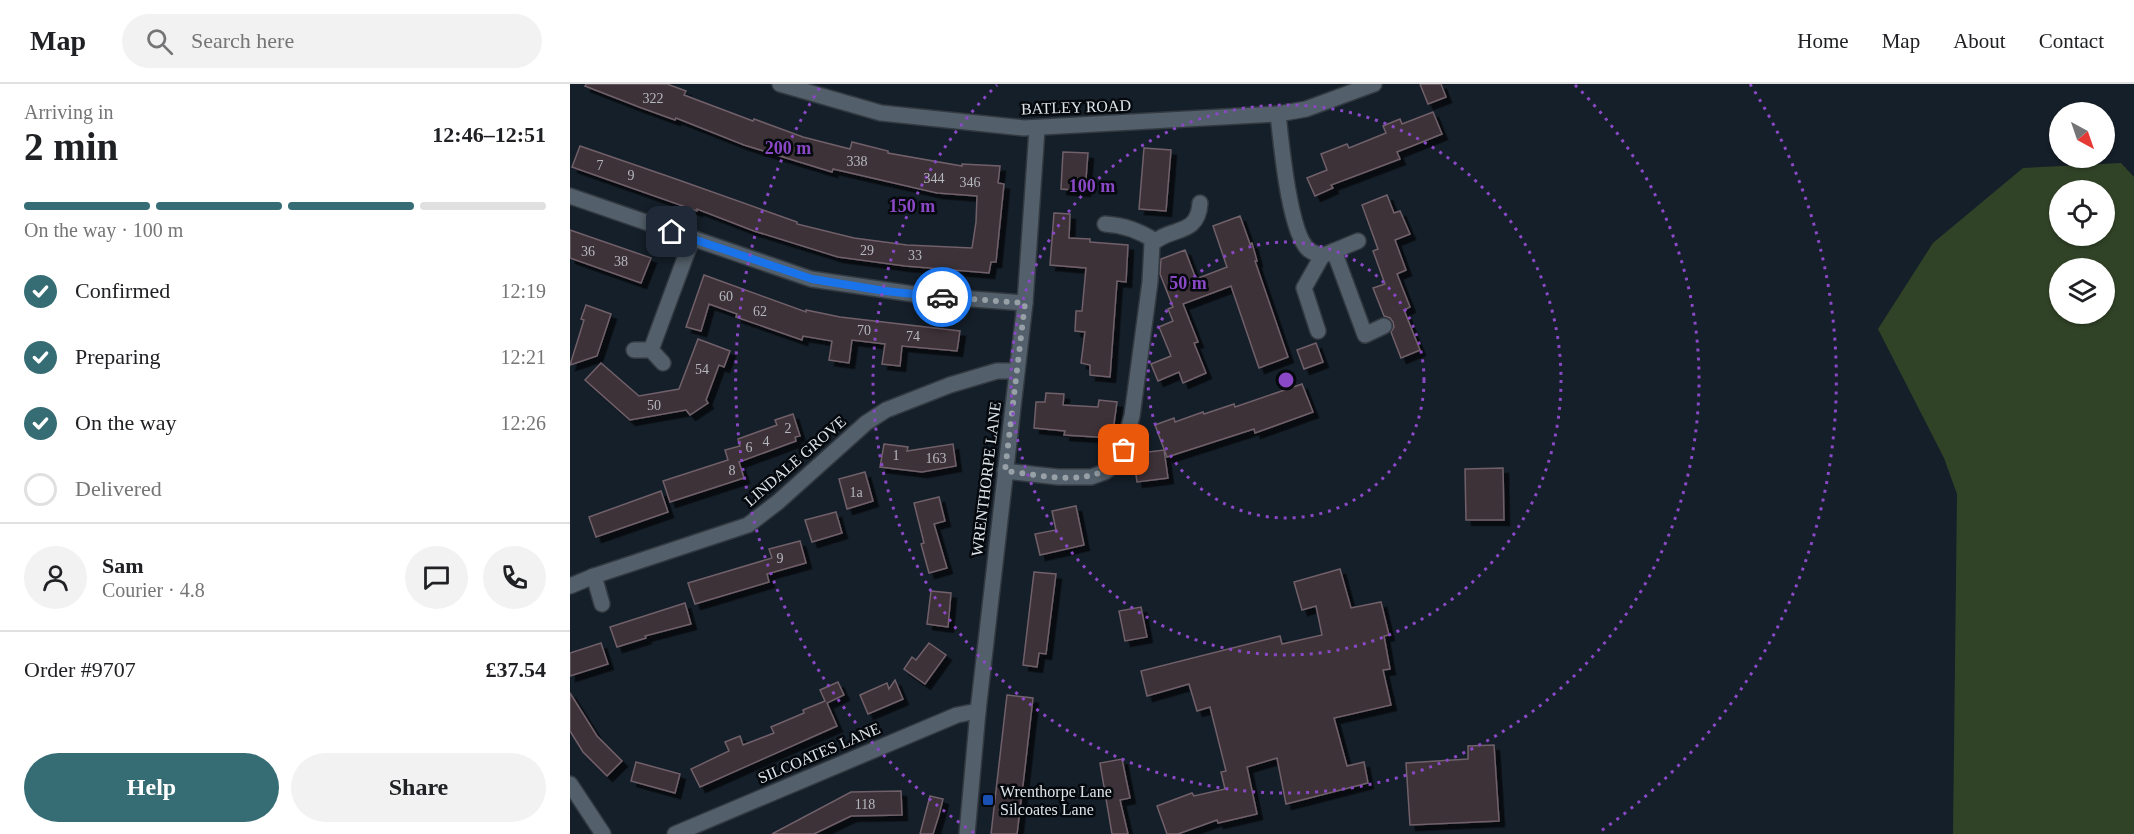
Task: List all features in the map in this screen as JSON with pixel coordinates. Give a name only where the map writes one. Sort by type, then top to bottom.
[{"type":"street","name":"BATLEY ROAD","points":[[780,84],[881,113],[1037,129],[1278,114],[1306,109],[1374,84]]},
{"type":"street","points":[[1278,114],[1288,195],[1302,240],[1309,250],[1332,258],[1365,335],[1384,326]]},
{"type":"street","name":"WRENTHORPE LANE","points":[[968,834],[978,711],[1025,303],[1037,129]]},
{"type":"street","points":[[570,196],[812,279],[920,295],[1025,303]]},
{"type":"street","points":[[1005,471],[1058,477],[1091,477],[1105,472],[1121,456],[1132,416],[1150,282],[1152,244],[1158,238],[1181,231],[1194,222],[1199,215],[1200,203]]},
{"type":"street","points":[[1106,224],[1144,233],[1155,241]]},
{"type":"street","points":[[651,350],[692,239]]},
{"type":"street","points":[[1318,331],[1304,288],[1332,258],[1358,241]]},
{"type":"street","points":[[634,350],[651,350],[663,363]]},
{"type":"street","name":"LINDALE GROVE","points":[[570,586],[748,525],[786,495],[866,423],[886,410],[950,385],[997,371],[1017,371]]},
{"type":"street","points":[[594,576],[602,604]]},
{"type":"street","name":"SILCOATES LANE","points":[[675,834],[957,715],[978,711]]},
{"type":"street","points":[[570,784],[603,834]]},
{"type":"green space","points":[[2115,163],[2121,163],[2134,177],[2134,834],[1953,834],[1957,494],[1944,458],[1878,329],[1933,243],[2023,168],[2115,168]]},
{"type":"building","points":[[586,84],[667,84],[686,91],[684,95],[753,121],[754,119],[803,137],[850,149],[852,142],[888,151],[888,153],[962,166],[962,164],[1000,166],[998,183],[1004,184],[996,262],[991,262],[989,273],[905,266],[838,257],[754,231],[697,209],[697,211],[572,167],[580,146],[797,222],[797,224],[854,238],[907,245],[972,248],[977,196],[937,193],[833,169],[832,172],[744,145],[676,118],[675,120],[639,107],[585,86]]},
{"type":"building","points":[[1420,84],[1441,84],[1446,97],[1428,104]]},
{"type":"building","points":[[1433,112],[1442,134],[1397,152],[1400,159],[1331,185],[1333,188],[1315,196],[1307,178],[1327,170],[1321,154],[1347,144],[1349,148],[1386,133],[1383,126],[1400,119],[1402,124]]},
{"type":"building","points":[[1144,148],[1171,150],[1166,211],[1139,209]]},
{"type":"building","points":[[1063,152],[1088,153],[1085,191],[1061,189]]},
{"type":"building","points":[[1387,195],[1394,213],[1400,211],[1410,234],[1395,240],[1406,270],[1397,274],[1410,307],[1404,310],[1420,350],[1401,358],[1391,332],[1394,327],[1393,322],[1384,316],[1373,288],[1385,284],[1373,251],[1378,249],[1362,205]]},
{"type":"building","points":[[1054,213],[1070,214],[1069,238],[1128,245],[1126,282],[1117,281],[1110,377],[1090,375],[1090,365],[1081,363],[1085,332],[1075,331],[1076,311],[1082,311],[1086,268],[1050,265]]},
{"type":"building","points":[[1240,216],[1250,244],[1252,243],[1257,261],[1255,261],[1288,357],[1259,368],[1231,286],[1183,304],[1198,342],[1194,343],[1206,373],[1183,383],[1179,372],[1158,381],[1151,364],[1171,356],[1159,327],[1173,321],[1168,309],[1173,307],[1160,274],[1161,259],[1185,250],[1196,279],[1227,267],[1213,226]]},
{"type":"building","points":[[570,230],[651,258],[641,283],[570,258]]},
{"type":"building","points":[[704,275],[806,312],[806,310],[840,317],[960,331],[957,351],[902,346],[900,366],[882,364],[885,344],[852,340],[849,363],[829,360],[832,341],[803,336],[802,340],[736,317],[737,314],[709,304],[701,331],[686,327]]},
{"type":"building","points":[[586,305],[611,314],[597,356],[570,365],[584,320],[581,319]]},
{"type":"building","points":[[698,339],[730,351],[724,367],[719,365],[706,400],[708,403],[690,415],[686,410],[630,420],[585,380],[601,363],[639,396],[679,389]]},
{"type":"building","points":[[1316,343],[1323,362],[1304,369],[1297,350]]},
{"type":"building","points":[[1302,384],[1313,412],[1255,433],[1254,429],[1167,457],[1155,425],[1174,418],[1175,422],[1234,404],[1235,407]]},
{"type":"building","points":[[1046,393],[1064,394],[1063,405],[1098,407],[1099,400],[1117,402],[1112,438],[1064,435],[1065,431],[1034,428],[1036,402],[1045,402]]},
{"type":"building","points":[[793,414],[800,436],[795,437],[796,441],[739,462],[744,478],[670,502],[663,481],[728,460],[725,450],[740,446],[738,439],[777,425],[775,420]]},
{"type":"building","points":[[884,444],[908,447],[907,451],[953,444],[956,466],[922,472],[880,467]]},
{"type":"building","points":[[1164,450],[1168,478],[1137,482],[1133,454]]},
{"type":"building","points":[[1503,468],[1504,520],[1466,520],[1465,469]]},
{"type":"building","points":[[865,472],[873,501],[847,509],[839,479]]},
{"type":"building","points":[[661,491],[668,512],[596,537],[589,517]]},
{"type":"building","points":[[939,497],[945,521],[934,524],[947,568],[929,573],[914,503]]},
{"type":"building","points":[[1076,506],[1084,545],[1040,555],[1035,534],[1056,530],[1052,511]]},
{"type":"building","points":[[836,512],[842,533],[812,542],[805,520]]},
{"type":"building","points":[[800,541],[806,563],[767,574],[769,582],[695,604],[688,583],[772,558],[769,549]]},
{"type":"building","points":[[1340,569],[1351,608],[1381,602],[1389,635],[1384,636],[1390,669],[1383,670],[1391,705],[1334,718],[1347,766],[1364,762],[1368,783],[1286,804],[1277,758],[1247,767],[1257,814],[1218,823],[1217,820],[1178,834],[1167,834],[1157,806],[1192,793],[1194,796],[1225,789],[1221,772],[1226,771],[1210,707],[1197,711],[1189,684],[1147,696],[1141,671],[1280,636],[1282,644],[1322,635],[1316,606],[1302,610],[1294,582]]},
{"type":"building","points":[[1034,572],[1056,574],[1046,654],[1039,653],[1037,667],[1023,665]]},
{"type":"building","points":[[931,591],[951,593],[948,627],[927,624]]},
{"type":"building","points":[[685,603],[691,624],[645,636],[646,638],[617,647],[610,627]]},
{"type":"building","points":[[1141,607],[1147,637],[1125,641],[1119,611]]},
{"type":"building","points":[[601,643],[608,664],[570,676],[570,653]]},
{"type":"building","points":[[929,643],[946,655],[925,684],[904,669],[912,657],[916,660]]},
{"type":"building","points":[[895,680],[903,699],[868,714],[860,695],[887,683],[889,689]]},
{"type":"building","points":[[838,682],[844,695],[827,703],[837,726],[700,787],[691,769],[729,751],[725,742],[740,736],[743,745],[774,733],[771,727],[825,701],[820,690]]},
{"type":"building","points":[[570,693],[597,736],[622,761],[607,776],[583,752],[570,731]]},
{"type":"building","points":[[1007,695],[1033,698],[1023,785],[1017,834],[991,834]]},
{"type":"building","points":[[1494,745],[1499,821],[1410,825],[1406,763],[1468,759],[1468,746]]},
{"type":"building","points":[[1122,759],[1130,798],[1120,800],[1128,834],[1112,834],[1100,763]]},
{"type":"building","points":[[636,762],[680,774],[675,793],[631,781]]},
{"type":"building","points":[[901,791],[902,815],[851,816],[814,834],[772,834],[851,792]]},
{"type":"building","points":[[930,796],[943,799],[939,815],[933,834],[920,834]]},
{"type":"way so far","points":[[942,297],[1025,303],[1005,471],[1058,477],[1091,477],[1112,467],[1124,450]]},
{"type":"place","name":"Wrenthorpe Lane Silcoates Lane","points":[[988,800]]},
{"type":"route","points":[[672,232],[812,279],[885,291],[942,297]]}]
